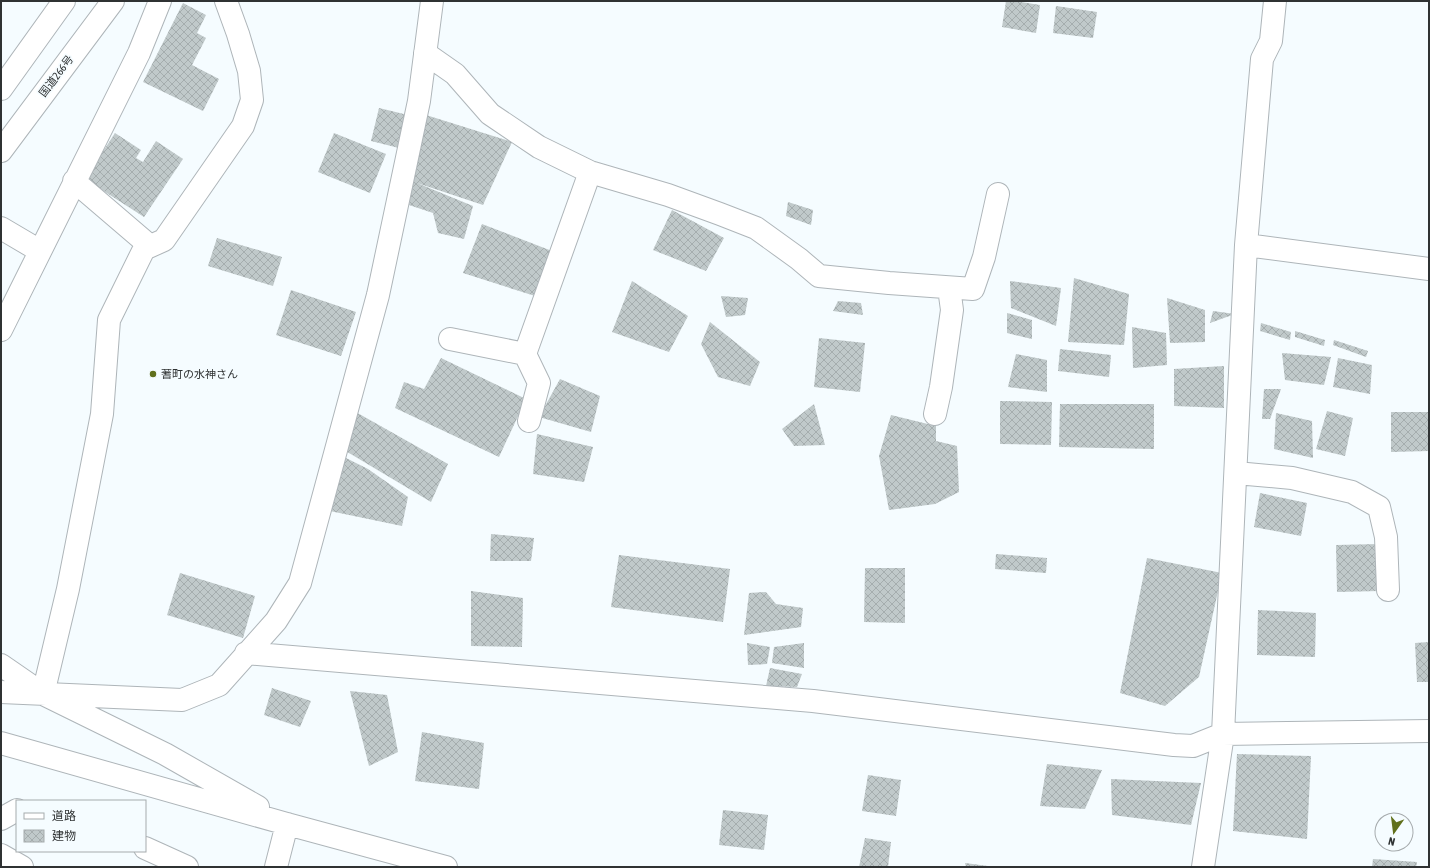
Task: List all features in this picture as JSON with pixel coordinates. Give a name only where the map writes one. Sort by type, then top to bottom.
[{"type":"main road","points":[[1,89],[64,1]]},
{"type":"main road","name":"国道266号","points":[[1,152],[113,1]]},
{"type":"main road","points":[[1,330],[139,53],[160,1]]},
{"type":"main road","points":[[43,694],[68,589],[102,414],[109,320],[144,249],[164,240],[242,126],[252,100],[249,71],[226,1]]},
{"type":"main road","points":[[1,692],[182,700],[219,685],[276,621],[300,583],[378,295],[419,101],[432,1]]},
{"type":"main road","points":[[1203,867],[1223,734],[1246,245],[1262,59],[1271,41],[1275,1]]},
{"type":"main road","points":[[425,53],[455,74],[490,114],[539,147],[590,172],[668,195],[756,228],[799,259],[819,276],[973,289],[984,258],[998,194]]},
{"type":"main road","points":[[529,421],[539,383],[525,354],[590,172]]},
{"type":"main road","points":[[74,181],[150,246]]},
{"type":"main road","points":[[1,228],[40,251]]},
{"type":"main road","points":[[1246,245],[1429,269]]},
{"type":"main road","points":[[935,414],[941,387],[952,310],[949,288]]},
{"type":"main road","points":[[450,339],[525,354]]},
{"type":"main road","points":[[1236,473],[1292,478],[1352,492],[1378,507],[1386,537],[1388,590]]},
{"type":"main road","points":[[246,653],[813,701],[1174,746],[1193,746],[1223,734],[1429,731]]},
{"type":"main road","points":[[1,665],[43,694],[165,754],[287,824]]},
{"type":"main road","points":[[1,743],[287,824],[446,867]]},
{"type":"main road","points":[[1,819],[16,811]]},
{"type":"main road","points":[[276,867],[287,824]]},
{"type":"main road","points":[[146,848],[187,867]]},
{"type":"main road","points":[[1,855],[22,867]]},
{"type":"building","points":[[1006,1],[1040,5],[1036,33],[1002,27]]},
{"type":"building","points":[[183,3],[206,15],[197,33],[206,38],[192,65],[219,79],[203,111],[143,82]]},
{"type":"building","points":[[1056,6],[1097,12],[1093,38],[1053,33]]},
{"type":"building","points":[[379,108],[408,115],[399,148],[371,141]]},
{"type":"building","points":[[426,115],[512,142],[483,205],[417,183],[473,206],[464,239],[438,233],[433,213],[409,205]]},
{"type":"building","points":[[115,133],[141,150],[136,158],[143,162],[156,141],[183,159],[144,217],[85,179]]},
{"type":"building","points":[[334,133],[386,154],[370,193],[318,172]]},
{"type":"building","points":[[788,202],[813,210],[811,225],[786,216]]},
{"type":"building","points":[[672,210],[724,238],[706,271],[653,250]]},
{"type":"building","points":[[482,224],[552,251],[535,296],[463,273]]},
{"type":"building","points":[[217,238],[282,257],[273,286],[208,266]]},
{"type":"building","points":[[1074,278],[1129,294],[1124,345],[1068,342]]},
{"type":"building","points":[[632,281],[688,316],[669,352],[612,332]]},
{"type":"building","points":[[1010,281],[1061,288],[1056,326],[1011,308]]},
{"type":"building","points":[[291,290],[356,312],[341,356],[276,335]]},
{"type":"building","points":[[721,296],[748,298],[745,315],[726,317]]},
{"type":"building","points":[[1167,298],[1205,310],[1205,342],[1170,343]]},
{"type":"building","points":[[838,301],[861,303],[863,315],[833,311]]},
{"type":"building","points":[[1213,311],[1235,314],[1210,323]]},
{"type":"building","points":[[1007,313],[1032,320],[1032,339],[1007,333]]},
{"type":"building","points":[[710,322],[760,362],[750,386],[718,377],[701,344]]},
{"type":"building","points":[[1261,323],[1291,332],[1290,340],[1260,331]]},
{"type":"building","points":[[1132,327],[1166,333],[1167,365],[1133,368]]},
{"type":"building","points":[[1295,331],[1325,340],[1324,346],[1295,337]]},
{"type":"building","points":[[819,338],[865,343],[860,392],[814,387]]},
{"type":"building","points":[[1334,340],[1368,351],[1366,357],[1333,345]]},
{"type":"building","points":[[1060,349],[1111,355],[1109,377],[1058,371]]},
{"type":"building","points":[[1282,353],[1331,357],[1324,385],[1285,380]]},
{"type":"building","points":[[1016,354],[1047,360],[1047,392],[1008,387]]},
{"type":"building","points":[[441,358],[526,399],[499,457],[395,408],[404,382],[424,389]]},
{"type":"building","points":[[1338,358],[1372,365],[1370,394],[1333,387]]},
{"type":"building","points":[[1224,366],[1224,408],[1174,406],[1174,369]]},
{"type":"building","points":[[560,379],[600,396],[591,432],[539,417]]},
{"type":"building","points":[[1264,389],[1281,389],[1270,419],[1262,419]]},
{"type":"building","points":[[1000,401],[1052,402],[1051,445],[1000,444]]},
{"type":"building","points":[[814,404],[825,445],[794,446],[782,429]]},
{"type":"building","points":[[1060,404],[1154,404],[1154,449],[1059,447]]},
{"type":"building","points":[[354,411],[448,464],[431,502],[339,447]]},
{"type":"building","points":[[1327,411],[1353,418],[1345,456],[1316,449]]},
{"type":"building","points":[[1391,412],[1429,412],[1429,451],[1391,452]]},
{"type":"building","points":[[1276,413],[1312,421],[1313,458],[1274,449]]},
{"type":"building","points":[[891,415],[936,426],[936,441],[957,446],[959,492],[935,504],[889,510],[879,456]]},
{"type":"building","points":[[537,434],[593,447],[584,482],[533,474]]},
{"type":"building","points":[[338,454],[368,469],[408,497],[402,526],[325,510]]},
{"type":"building","points":[[1260,493],[1307,503],[1301,536],[1254,527]]},
{"type":"building","points":[[491,534],[534,538],[531,561],[490,561]]},
{"type":"building","points":[[1379,544],[1380,591],[1337,592],[1336,545]]},
{"type":"building","points":[[996,554],[1047,558],[1046,573],[995,569]]},
{"type":"building","points":[[619,555],[730,569],[723,622],[611,607]]},
{"type":"building","points":[[1147,558],[1222,573],[1199,677],[1165,706],[1120,693]]},
{"type":"building","points":[[865,568],[905,568],[905,623],[864,622]]},
{"type":"building","points":[[180,573],[255,596],[243,638],[167,615]]},
{"type":"building","points":[[471,591],[523,598],[522,647],[471,646]]},
{"type":"building","points":[[766,592],[776,604],[803,608],[801,627],[744,635],[749,593]]},
{"type":"building","points":[[1258,610],[1316,613],[1315,657],[1257,655]]},
{"type":"building","points":[[1429,642],[1429,682],[1417,682],[1415,643]]},
{"type":"building","points":[[747,643],[770,647],[767,664],[748,665]]},
{"type":"building","points":[[804,643],[804,668],[772,663],[774,647]]},
{"type":"building","points":[[770,668],[802,674],[797,687],[766,686]]},
{"type":"building","points":[[272,688],[311,701],[300,727],[264,715]]},
{"type":"building","points":[[350,691],[387,695],[398,752],[369,766]]},
{"type":"building","points":[[422,732],[484,743],[479,789],[415,781]]},
{"type":"building","points":[[1237,754],[1311,756],[1307,839],[1233,831]]},
{"type":"building","points":[[1047,764],[1102,770],[1085,809],[1040,806]]},
{"type":"building","points":[[868,775],[901,780],[896,816],[862,811]]},
{"type":"building","points":[[1111,779],[1201,783],[1191,825],[1112,815]]},
{"type":"building","points":[[723,810],[768,815],[764,850],[719,845]]},
{"type":"building","points":[[865,838],[891,842],[888,867],[859,867]]},
{"type":"building","points":[[1373,859],[1417,862],[1416,867],[1372,867]]},
{"type":"building","points":[[965,863],[988,866],[988,867],[966,867]]},
{"type":"place","name":"蓍町の水神さん","points":[[153,374]]}]
